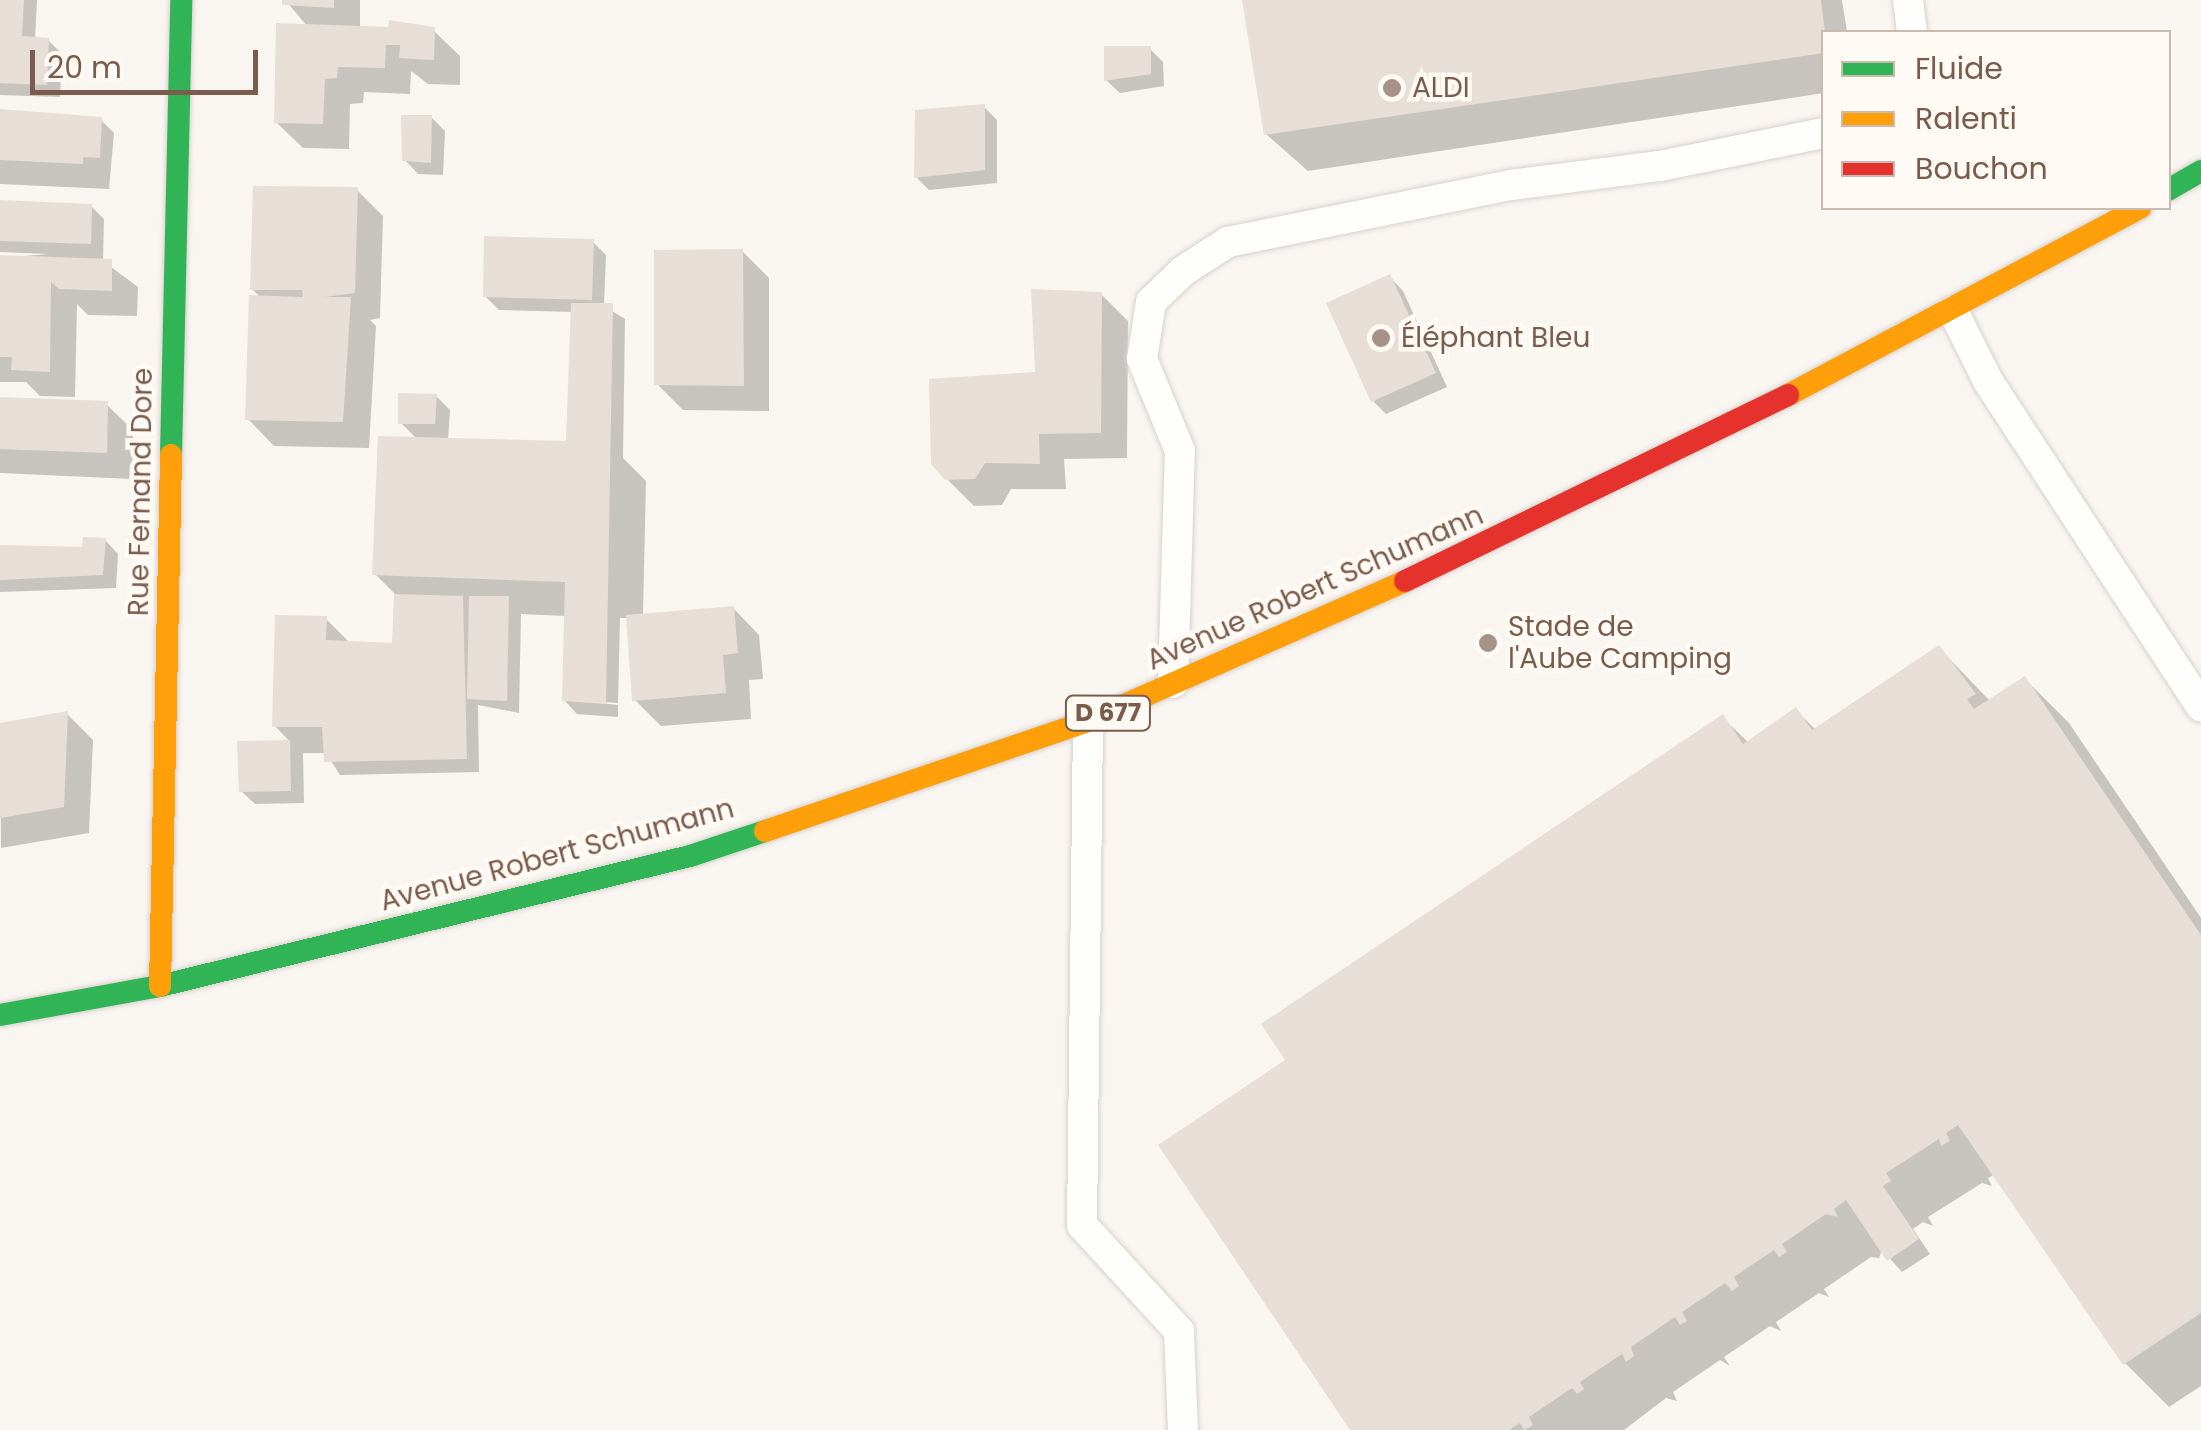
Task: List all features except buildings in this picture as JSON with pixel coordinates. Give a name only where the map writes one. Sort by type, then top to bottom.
[{"type":"main road","name":"Rue Fernand Dore","points":[[160,986],[181,0]]},
{"type":"main road","points":[[2171,188],[2201,171]]},
{"type":"main road","name":"Avenue Robert Schumann","points":[[0,1015],[160,986],[690,856],[1088,721],[1527,527],[1953,311],[2136,210]]},
{"type":"lane","points":[[1908,0],[1912,30]]},
{"type":"lane","points":[[1173,683],[1180,451],[1142,360],[1151,302],[1183,271],[1228,242],[1511,185],[1660,166],[1821,134]]},
{"type":"lane","points":[[1953,311],[1988,382],[2201,708]]},
{"type":"lane","points":[[1088,721],[1082,1225],[1179,1331],[1183,1430]]},
{"type":"traffic: fast","points":[[171,455],[181,0]]},
{"type":"traffic: fast","points":[[2171,188],[2201,171]]},
{"type":"traffic: fast","points":[[0,1015],[160,986],[690,856],[765,831]]},
{"type":"traffic: slow","points":[[1788,395],[2136,210]]},
{"type":"traffic: slow","points":[[160,986],[171,455]]},
{"type":"traffic: slow","points":[[765,831],[1088,721],[1405,581]]},
{"type":"traffic: jam","points":[[1405,581],[1788,395]]},
{"type":"place","name":"ALDI","points":[[1392,88]]},
{"type":"place","name":"Éléphant Bleu","points":[[1381,338]]},
{"type":"place","name":"Stade de l'Aube Camping","points":[[1488,643]]}]
